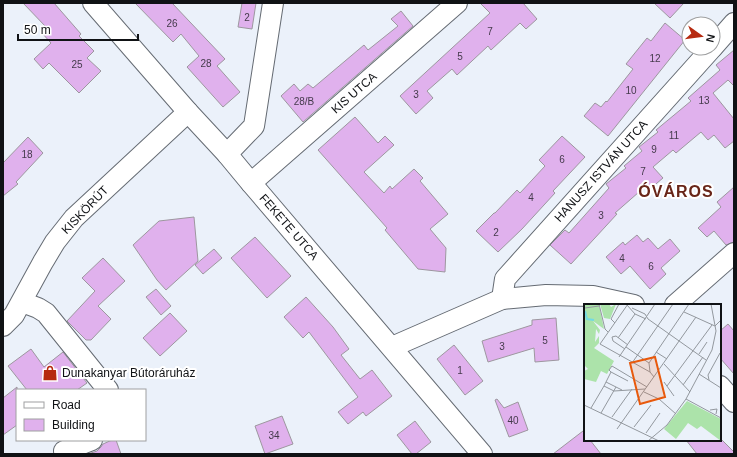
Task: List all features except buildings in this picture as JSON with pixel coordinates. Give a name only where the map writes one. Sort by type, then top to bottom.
[{"type":"street","name":"FEKETE UTCA","points":[[93,3],[188,112],[227,154],[482,454]]},
{"type":"street","points":[[227,154],[254,126],[273,3]]},
{"type":"street","name":"KIS UTCA","points":[[251,183],[457,3]]},
{"type":"street","name":"HANUSZ ISTVÁN UTCA","points":[[721,40],[732,29]]},
{"type":"street","name":"HANUSZ ISTVÁN UTCA","points":[[502,299],[505,279],[706,56]]},
{"type":"street","name":"KISKÖRÚT","points":[[3,326],[14,315],[42,262],[55,242],[74,218],[188,112]]},
{"type":"street","points":[[676,304],[734,253]]},
{"type":"street","points":[[392,347],[502,299],[546,295],[593,296],[629,304]]},
{"type":"street","points":[[22,302],[38,308],[46,313],[107,389]]},
{"type":"street","points":[[721,387],[734,402]]},
{"type":"street","points":[[64,451],[89,441]]},
{"type":"place","name":"Dunakanyar Bútoráruház","points":[[50,373]]},
{"type":"district","name":"ÓVÁROS","points":[[676,191]]}]
